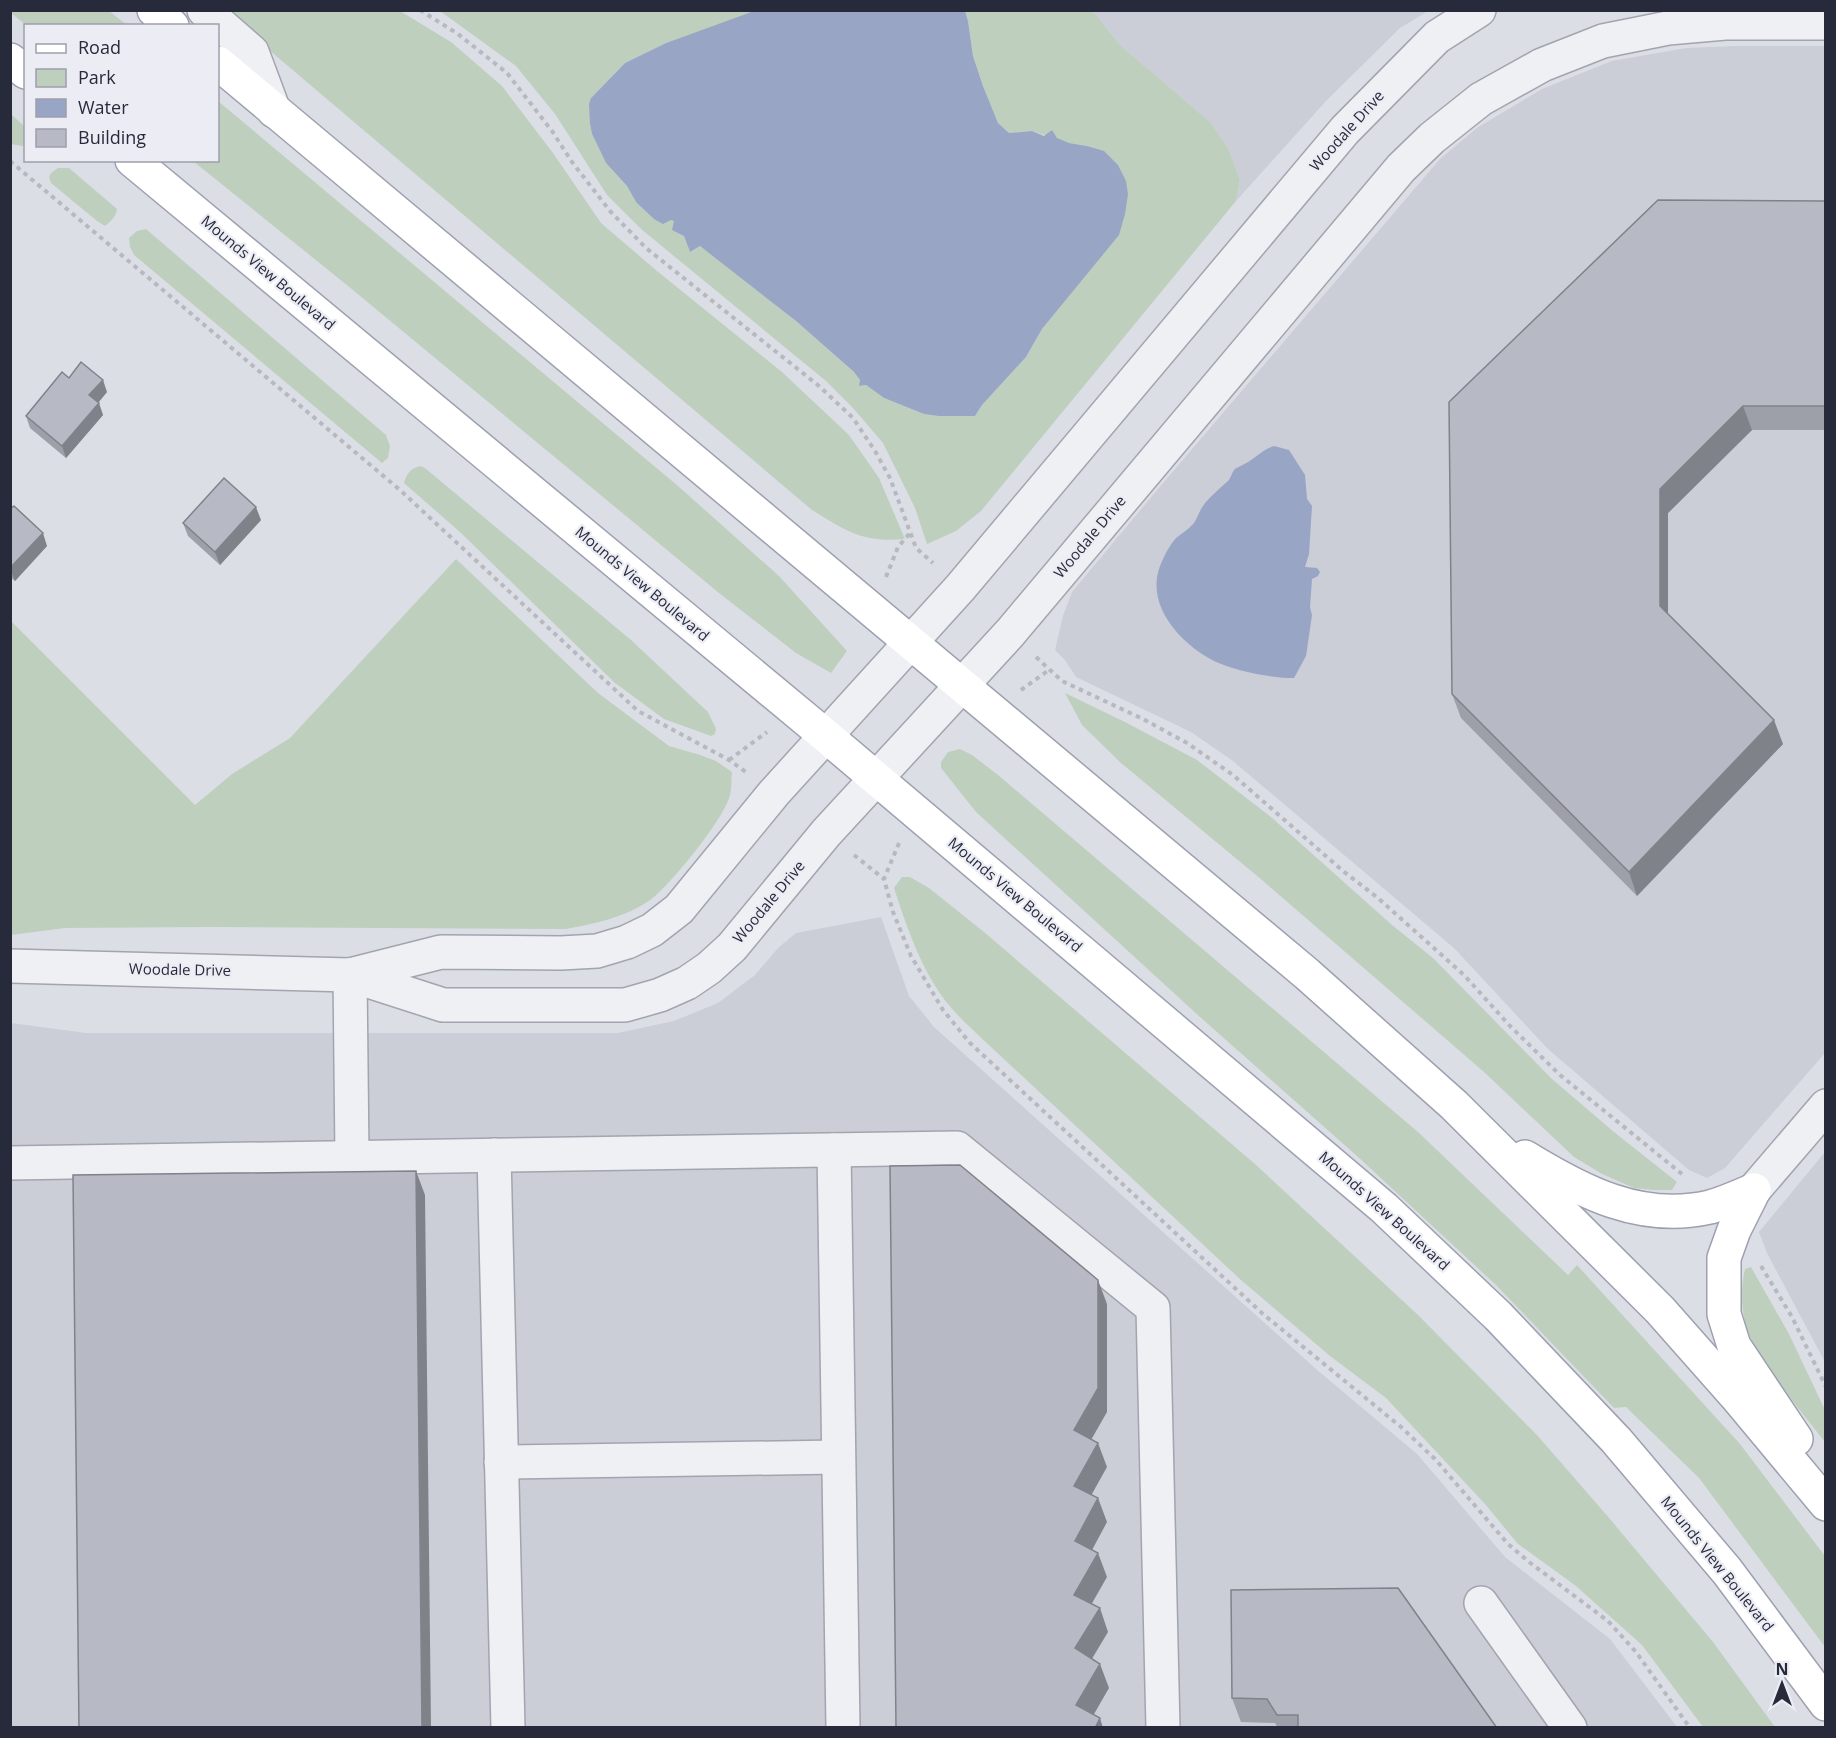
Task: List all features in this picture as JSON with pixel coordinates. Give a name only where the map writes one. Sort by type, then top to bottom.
[{"type":"main road","points":[[154,10],[170,24]]},
{"type":"main road","points":[[10,60],[24,70]]},
{"type":"main road","points":[[219,64],[1307,974],[1454,1105],[1660,1310],[1736,1396],[1826,1504]]},
{"type":"main road","name":"Mounds View Boulevard","points":[[134,162],[826,736],[1384,1208],[1498,1316],[1616,1440],[1727,1571],[1826,1704]]},
{"type":"main road","points":[[1454,1105],[1526,1157],[1563,1180],[1590,1193],[1622,1205],[1653,1212],[1678,1212],[1723,1218]]},
{"type":"main road","points":[[1754,1190],[1723,1218],[1724,1314],[1734,1346],[1826,1483]]},
{"type":"street","points":[[204,10],[252,52],[274,111]]},
{"type":"street","name":"Woodale Drive","points":[[10,966],[350,975],[441,952],[597,951],[627,942],[652,930],[679,909],[774,793],[960,588],[1345,130],[1437,37],[1479,10]]},
{"type":"street","name":"Woodale Drive","points":[[350,975],[443,1005],[625,1005],[660,995],[702,974],[732,946],[826,833],[1010,633],[1401,168],[1432,138],[1481,99],[1542,65],[1602,41],[1668,28],[1725,23],[1826,23]]},
{"type":"street","points":[[350,975],[352,1157]]},
{"type":"street","points":[[1754,1190],[1826,1106]]},
{"type":"street","points":[[10,1163],[957,1148],[1153,1308],[1163,1728]]},
{"type":"street","points":[[834,1150],[843,1728]]},
{"type":"street","points":[[494,1155],[508,1728]]},
{"type":"street","points":[[501,1462],[838,1457]]},
{"type":"street","points":[[1481,1603],[1570,1728]]},
{"type":"path","points":[[420,10],[458,34],[507,73],[610,211],[646,248],[819,386],[853,418],[891,478],[910,533],[898,547],[872,611]]},
{"type":"path","points":[[10,161],[400,490],[638,711],[729,760],[796,711]]},
{"type":"path","points":[[992,711],[1049,670],[1062,681],[1143,719],[1187,743],[1233,775],[1464,975],[1510,1026],[1560,1075],[1680,1172],[1757,1258],[1792,1317],[1826,1387]]},
{"type":"path","points":[[914,810],[884,879],[893,912],[911,956],[943,1010],[970,1043],[1263,1314],[1401,1427],[1435,1459],[1508,1544],[1608,1620],[1636,1652],[1690,1728]]},
{"type":"shaded area","points":[[1093,11],[1428,11],[1400,28],[1326,101],[1236,201],[1240,180],[1228,148],[1211,123],[1121,46]]},
{"type":"shaded area","points":[[1825,46],[1825,1053],[1725,1168],[1707,1178],[1689,1170],[1548,1049],[1454,948],[1233,761],[1191,732],[1076,677],[1055,650],[1063,616],[1072,592],[1440,159],[1477,128],[1542,89],[1612,61],[1686,48]]},
{"type":"shaded area","points":[[881,917],[909,996],[934,1027],[1316,1369],[1417,1454],[1505,1557],[1610,1639],[1677,1727],[11,1728],[11,1023],[86,1033],[618,1033],[674,1021],[718,1003],[755,975],[779,947],[796,933]]},
{"type":"shaded area","points":[[1825,1152],[1825,1362],[1767,1253],[1759,1232]]},
{"type":"green space","points":[[10,11],[109,11],[126,24],[25,24]]},
{"type":"green space","points":[[223,11],[400,11],[451,42],[502,86],[553,153],[601,223],[782,372],[849,435],[879,478],[905,539],[878,539],[856,534],[812,510]]},
{"type":"green space","points":[[440,11],[757,11],[666,43],[625,63],[591,98],[592,134],[606,163],[627,186],[636,202],[674,221],[684,236],[690,252],[700,246],[714,256],[796,321],[854,372],[861,386],[866,385],[884,398],[924,414],[975,416],[982,405],[1026,357],[1042,329],[1118,235],[1087,146],[1069,143],[1032,131],[1009,133],[998,123],[973,56],[965,11],[1093,11],[1121,46],[1211,123],[1228,148],[1240,180],[1236,201],[981,511],[956,531],[927,544],[915,508],[883,443],[853,408],[826,381],[641,229],[607,195],[555,114],[516,66]]},
{"type":"green space","points":[[219,102],[678,486],[779,576],[847,651],[831,673],[796,653],[719,593],[194,162],[219,162]]},
{"type":"green space","points":[[11,114],[24,126],[24,145],[11,144]]},
{"type":"green space","points":[[58,168],[69,168],[117,209],[111,221],[105,226],[97,221],[51,183],[49,177]]},
{"type":"green space","points":[[146,229],[386,435],[390,446],[388,458],[382,463],[134,255],[129,238],[137,231]]},
{"type":"green space","points":[[420,466],[631,640],[708,712],[716,729],[715,734],[711,736],[664,719],[615,683],[461,533],[404,483],[409,472]]},
{"type":"green space","points":[[456,559],[598,693],[669,746],[716,761],[732,772],[730,795],[718,819],[682,867],[649,901],[620,916],[566,929],[65,928],[11,935],[11,621],[195,805],[232,774],[290,738]]},
{"type":"green space","points":[[1065,693],[1197,760],[1271,817],[1392,925],[1433,958],[1552,1079],[1677,1182],[1672,1190],[1634,1188],[1602,1174],[1574,1157],[1484,1072],[1262,880],[1121,763],[1082,725]]},
{"type":"green space","points":[[960,749],[972,755],[998,775],[1418,1132],[1568,1275],[1577,1265],[1740,1444],[1825,1556],[1825,1647],[1699,1478],[1626,1407],[1614,1408],[1497,1286],[1357,1156],[1200,1017],[976,812],[941,768],[941,762],[948,752]]},
{"type":"green space","points":[[902,877],[910,877],[929,888],[984,932],[1255,1164],[1417,1314],[1537,1435],[1610,1519],[1713,1642],[1775,1727],[1703,1727],[1642,1645],[1576,1586],[1518,1544],[1485,1504],[1386,1398],[1330,1356],[1241,1280],[970,1027],[938,991],[917,950],[894,888]]},
{"type":"green space","points":[[1751,1267],[1789,1334],[1825,1410],[1825,1442],[1771,1372],[1750,1337],[1743,1312],[1742,1286],[1745,1269]]},
{"type":"water","points":[[757,10],[965,11],[973,56],[998,123],[1009,133],[1032,131],[1044,136],[1052,130],[1057,138],[1069,143],[1104,151],[1118,165],[1126,181],[1128,194],[1119,235],[1042,329],[1026,357],[982,405],[975,416],[924,414],[884,398],[866,385],[859,386],[860,380],[854,372],[796,321],[700,246],[690,252],[684,236],[672,230],[674,221],[663,224],[654,219],[636,202],[627,186],[606,163],[592,134],[589,104],[591,98],[625,63],[666,43]]},
{"type":"water","points":[[1274,446],[1289,450],[1305,475],[1307,499],[1312,506],[1309,554],[1305,567],[1317,568],[1320,572],[1312,579],[1310,607],[1312,615],[1306,656],[1294,678],[1242,671],[1223,665],[1202,654],[1178,634],[1162,609],[1157,595],[1160,566],[1173,541],[1194,523],[1205,503],[1228,481],[1235,469]]},
{"type":"building","points":[[1658,200],[1826,201],[1826,406],[1743,406],[1660,489],[1660,606],[1774,720],[1629,872],[1452,694],[1449,402]]},
{"type":"building","points":[[81,362],[103,380],[89,395],[99,403],[62,446],[26,416],[62,372],[69,378]]},
{"type":"building","points":[[224,478],[256,507],[215,552],[183,523]]},
{"type":"building","points":[[14,506],[43,533],[10,568],[10,509]]},
{"type":"building","points":[[960,1165],[1098,1280],[1098,1388],[1074,1430],[1098,1443],[1074,1486],[1098,1498],[1075,1541],[1098,1553],[1074,1595],[1100,1608],[1075,1648],[1100,1664],[1076,1705],[1100,1718],[1095,1728],[896,1728],[890,1166]]},
{"type":"building","points":[[416,1171],[422,1728],[79,1728],[73,1175]]},
{"type":"building","points":[[1398,1588],[1497,1728],[1298,1728],[1298,1715],[1277,1715],[1267,1699],[1232,1698],[1231,1590]]}]
